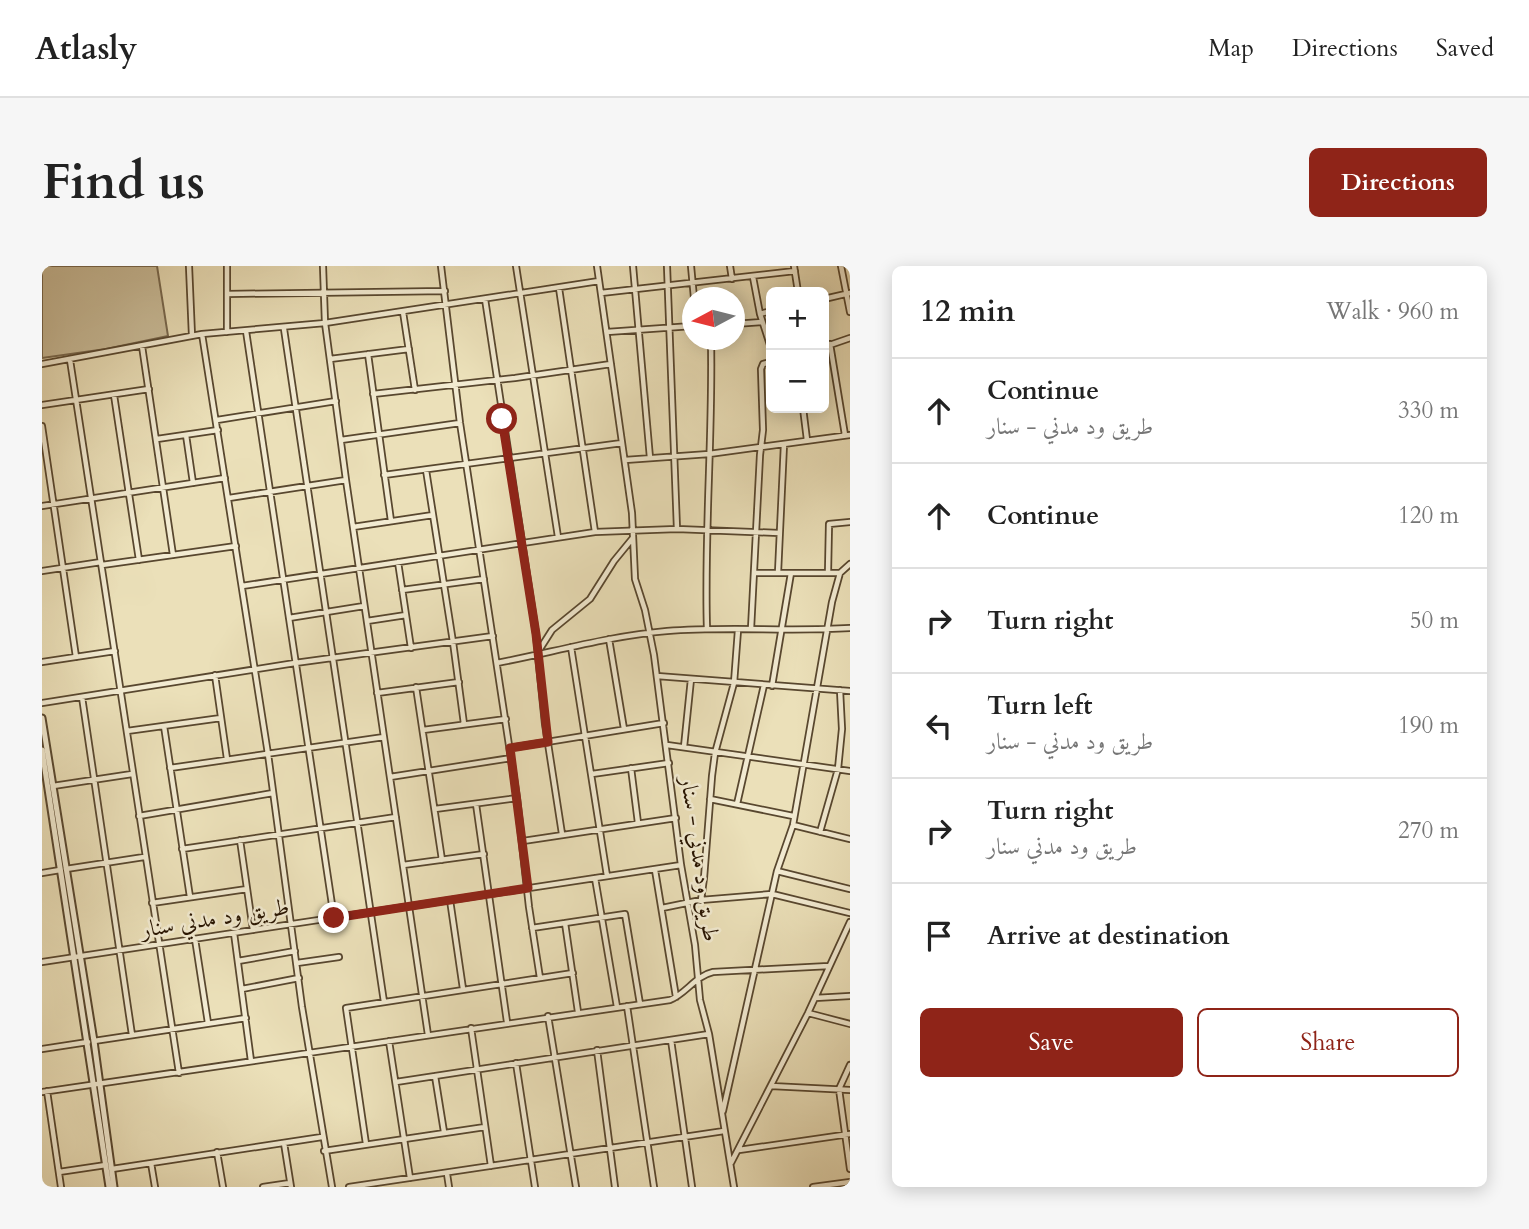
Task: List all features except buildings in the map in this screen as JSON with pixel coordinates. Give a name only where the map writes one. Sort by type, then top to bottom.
[{"type":"street","points":[[189,266],[192,336]]},
{"type":"street","points":[[227,266],[227,332]]},
{"type":"street","points":[[323,266],[326,324],[346,480],[428,1035]]},
{"type":"street","points":[[441,266],[460,423],[506,719],[540,978]]},
{"type":"street","points":[[516,266],[558,537]]},
{"type":"street","name":"طريق ود مدني - سنار","points":[[597,266],[625,460],[633,529],[635,579],[650,633],[681,865],[689,902],[700,1000],[709,1034],[734,1187]]},
{"type":"street","points":[[633,266],[650,458]]},
{"type":"street","points":[[667,266],[677,529]]},
{"type":"street","points":[[691,266],[692,287]]},
{"type":"street","points":[[730,266],[732,279]]},
{"type":"street","points":[[841,266],[850,312]]},
{"type":"street","points":[[601,293],[753,277],[794,268],[797,287]]},
{"type":"street","points":[[753,277],[766,334]]},
{"type":"street","points":[[42,364],[202,334],[326,324],[599,281]]},
{"type":"street","points":[[559,288],[595,532]]},
{"type":"street","points":[[227,294],[444,291]]},
{"type":"street","points":[[829,298],[848,293]]},
{"type":"street","points":[[485,299],[562,834]]},
{"type":"street","points":[[403,312],[415,390]]},
{"type":"street","points":[[760,314],[766,312]]},
{"type":"street","points":[[745,324],[762,323]]},
{"type":"street","points":[[607,332],[682,326]]},
{"type":"street","points":[[284,329],[384,1002]]},
{"type":"street","points":[[246,331],[334,918]]},
{"type":"street","points":[[202,334],[268,754],[324,1151],[332,1187]]},
{"type":"street","points":[[625,460],[709,454],[847,435],[831,344],[850,338]]},
{"type":"street","points":[[142,346],[173,555]]},
{"type":"street","points":[[330,359],[408,349]]},
{"type":"street","points":[[707,629],[711,350]]},
{"type":"street","points":[[368,354],[391,521]]},
{"type":"street","points":[[70,360],[178,1073]]},
{"type":"street","points":[[751,629],[762,447],[761,369],[766,363]]},
{"type":"street","points":[[373,394],[496,381],[611,364]]},
{"type":"street","points":[[42,405],[149,389]]},
{"type":"street","points":[[114,395],[139,560]]},
{"type":"street","points":[[217,420],[336,401]]},
{"type":"street","points":[[804,413],[807,440]]},
{"type":"street","points":[[341,440],[460,423]]},
{"type":"street","points":[[42,426],[76,657]]},
{"type":"street","points":[[157,439],[218,430]]},
{"type":"street","points":[[186,435],[194,483]]},
{"type":"street","points":[[384,475],[622,443]]},
{"type":"street","points":[[778,573],[784,444]]},
{"type":"street","points":[[426,470],[464,724]]},
{"type":"street","points":[[42,506],[225,478]]},
{"type":"street","points":[[229,498],[346,480]]},
{"type":"street","points":[[353,527],[433,515]]},
{"type":"street","points":[[828,573],[829,524],[850,522]]},
{"type":"street","points":[[242,586],[595,532],[677,529],[779,533]]},
{"type":"street","points":[[537,654],[552,630],[590,599],[614,561],[632,539]]},
{"type":"street","points":[[42,571],[236,546]]},
{"type":"street","points":[[398,562],[411,648]]},
{"type":"street","points":[[754,573],[840,573],[850,564]]},
{"type":"street","points":[[772,686],[791,573]]},
{"type":"street","name":"طريق ود مدني - سنار","points":[[722,1116],[777,871],[793,825],[816,688],[840,573]]},
{"type":"street","points":[[402,590],[484,579]]},
{"type":"street","points":[[289,618],[364,606]]},
{"type":"street","points":[[366,621],[406,615]]},
{"type":"street","points":[[497,663],[650,633],[707,629],[850,628]]},
{"type":"street","name":"طريق ود مدني - سنار","points":[[701,900],[715,753],[734,683],[738,630]]},
{"type":"street","points":[[42,703],[295,663],[493,636]]},
{"type":"street","points":[[609,639],[624,729]]},
{"type":"street","points":[[571,647],[607,876]]},
{"type":"street","points":[[42,662],[115,651]]},
{"type":"street","points":[[215,675],[227,759]]},
{"type":"street","points":[[657,676],[850,691]]},
{"type":"street","name":"طريق ود مدني - سنار","points":[[684,747],[691,679]]},
{"type":"street","points":[[377,693],[459,682]]},
{"type":"street","name":"طريق ود مدني - سنار","points":[[737,804],[764,685]]},
{"type":"street","points":[[416,687],[442,860]]},
{"type":"street","points":[[820,832],[838,769],[842,729],[840,690]]},
{"type":"street","points":[[82,697],[132,1035]]},
{"type":"street","points":[[42,718],[48,787]]},
{"type":"street","points":[[127,731],[221,718]]},
{"type":"street","points":[[423,730],[506,719]]},
{"type":"street","points":[[510,748],[664,723]]},
{"type":"street","points":[[164,726],[190,897]]},
{"type":"street","points":[[170,768],[384,737]]},
{"type":"street","name":"طريق ود مدني - سنار","points":[[667,745],[850,771]]},
{"type":"street","points":[[42,750],[91,1041],[112,1187]]},
{"type":"street","points":[[390,777],[511,758]]},
{"type":"street","points":[[592,774],[669,763]]},
{"type":"street","points":[[631,768],[638,823]]},
{"type":"street","points":[[48,787],[132,774]]},
{"type":"street","points":[[139,816],[273,793]]},
{"type":"street","points":[[435,810],[517,798]]},
{"type":"street","name":"طريق ود مدني - سنار","points":[[710,799],[793,816]]},
{"type":"street","points":[[476,804],[507,1022]]},
{"type":"street","points":[[182,849],[396,817]]},
{"type":"street","points":[[523,841],[676,818]]},
{"type":"street","points":[[793,825],[850,839]]},
{"type":"street","points":[[240,840],[253,930]]},
{"type":"street","points":[[403,865],[484,854]]},
{"type":"street","points":[[42,873],[145,857]]},
{"type":"street","name":"طريق ود مدني سنار","points":[[76,956],[681,865]]},
{"type":"street","points":[[655,870],[676,998]]},
{"type":"street","points":[[777,871],[850,889]]},
{"type":"street","points":[[595,878],[617,1007]]},
{"type":"street","points":[[152,903],[247,889]]},
{"type":"street","points":[[662,908],[701,900],[772,894],[850,913]]},
{"type":"street","points":[[450,900],[463,989]]},
{"type":"street","points":[[532,928],[625,914],[640,1004]]},
{"type":"street","points":[[730,1164],[808,1013],[850,922]]},
{"type":"street","points":[[565,923],[578,1012]]},
{"type":"street","points":[[234,933],[251,1061]]},
{"type":"street","points":[[843,938],[850,939]]},
{"type":"street","points":[[195,939],[208,1023]]},
{"type":"street","points":[[238,961],[295,951]]},
{"type":"street","points":[[42,962],[76,956]]},
{"type":"street","points":[[297,963],[339,957]]},
{"type":"street","name":"طريق ود مدني - سنار","points":[[699,977],[713,972],[829,966]]},
{"type":"street","points":[[366,1144],[345,1008],[573,973]]},
{"type":"street","points":[[61,1187],[44,1091],[676,998],[699,977]]},
{"type":"street","points":[[242,989],[299,978]]},
{"type":"street","points":[[815,998],[850,996]]},
{"type":"street","points":[[627,1006],[654,1187]]},
{"type":"street","points":[[808,1013],[850,1024]]},
{"type":"street","points":[[548,1016],[576,1187]]},
{"type":"street","points":[[42,1042],[43,1049],[246,1018]]},
{"type":"street","points":[[471,1028],[491,1166]]},
{"type":"street","points":[[396,1083],[709,1034]]},
{"type":"street","points":[[671,1040],[692,1187]]},
{"type":"street","points":[[389,1041],[411,1178]]},
{"type":"street","points":[[597,1050],[615,1187]]},
{"type":"street","points":[[516,1063],[535,1187]]},
{"type":"street","points":[[850,1065],[839,1089],[850,1169]]},
{"type":"street","points":[[435,1076],[444,1132]]},
{"type":"street","points":[[771,1086],[850,1090]]},
{"type":"street","points":[[324,1151],[485,1127]]},
{"type":"street","points":[[349,1187],[724,1131]]},
{"type":"street","points":[[738,1150],[847,1134]]},
{"type":"street","points":[[59,1172],[151,1163],[322,1137]]},
{"type":"street","points":[[263,1187],[290,1185],[284,1143]]},
{"type":"street","points":[[217,1152],[223,1187]]},
{"type":"street","points":[[151,1163],[155,1187]]},
{"type":"street","points":[[447,1174],[449,1187]]},
{"type":"street","points":[[813,1187],[850,1182]]},
{"type":"shaded area","points":[[42,266],[157,266],[168,336],[106,349],[42,358]]},
{"type":"route","points":[[334,918],[528,888],[510,748],[548,742],[536,634],[502,419]]}]
